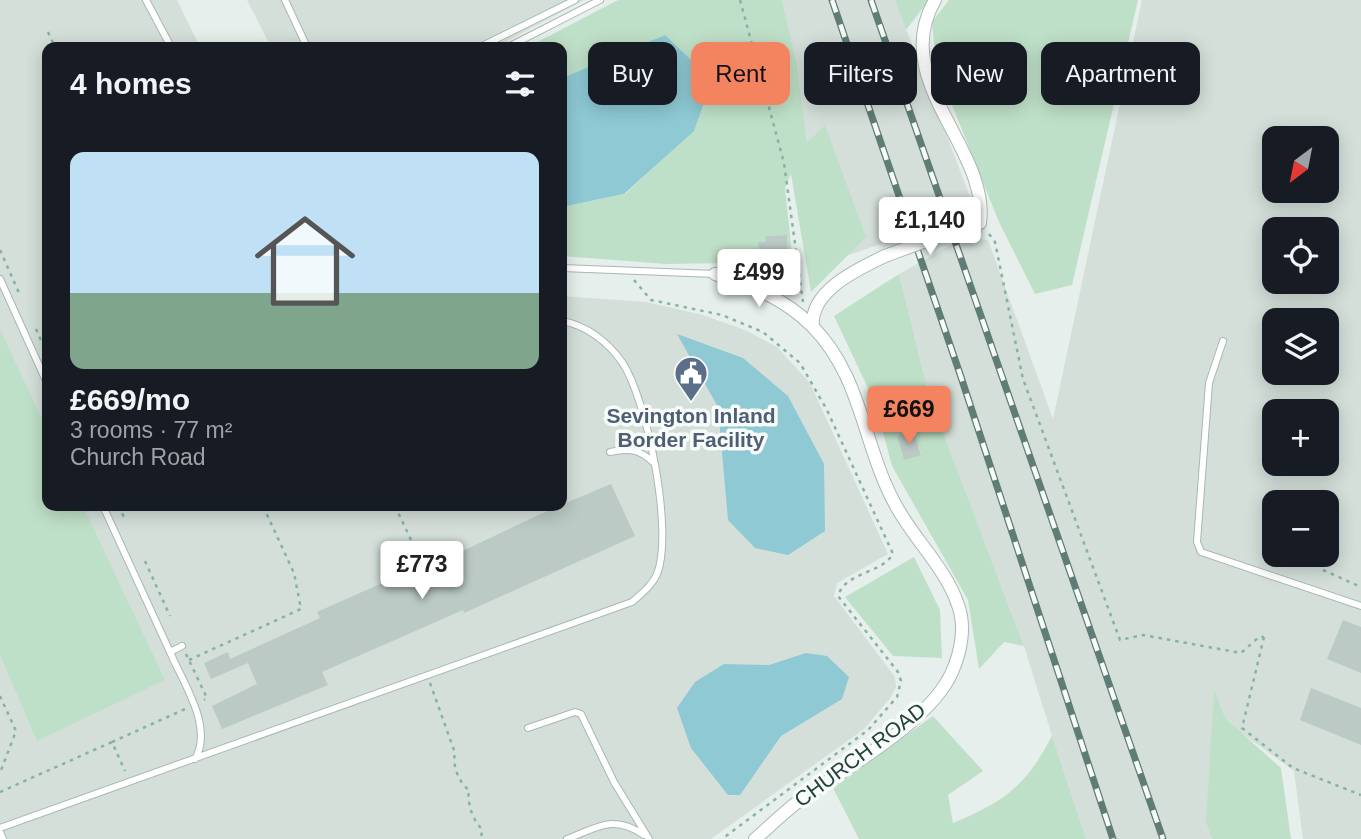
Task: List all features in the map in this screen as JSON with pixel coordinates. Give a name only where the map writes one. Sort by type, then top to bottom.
[{"type":"street","points":[[813,327],[813,310],[834,286],[853,271],[884,256],[980,223],[978,190],[931,84],[921,47],[923,20],[935,0]]},
{"type":"street","name":"CHURCH ROAD","points":[[715,274],[748,284],[802,316],[848,376],[873,453],[897,509],[954,594],[962,621],[962,636],[952,674],[934,698],[902,729],[793,805],[755,839]]},
{"type":"lane","points":[[146,0],[168,42]]},
{"type":"lane","points":[[285,0],[305,42]]},
{"type":"lane","points":[[491,42],[575,0]]},
{"type":"lane","points":[[518,42],[600,0]]},
{"type":"lane","points":[[567,268],[715,274]]},
{"type":"lane","points":[[0,279],[42,372]]},
{"type":"lane","points":[[3,839],[0,830],[427,673],[632,601],[646,589],[657,574],[662,524],[655,463],[635,388],[622,363],[607,344],[589,331],[567,323]]},
{"type":"lane","points":[[1223,341],[1209,383],[1197,542],[1201,552],[1361,606]]},
{"type":"lane","points":[[610,452],[629,448],[644,454],[655,463]]},
{"type":"lane","points":[[105,511],[193,706],[203,739],[194,759]]},
{"type":"lane","points":[[170,652],[183,646]]},
{"type":"lane","points":[[528,728],[575,712],[581,714],[614,782],[649,839]]},
{"type":"lane","points":[[567,839],[621,822],[649,839]]},
{"type":"path","points":[[740,0],[784,163],[803,299],[802,316]]},
{"type":"path","points":[[48,32],[53,42]]},
{"type":"path","points":[[980,223],[995,242],[1023,379],[1121,640],[1143,635],[1241,653],[1259,637],[1264,637],[1242,728],[1293,768],[1361,795]]},
{"type":"path","points":[[0,250],[19,293]]},
{"type":"path","points":[[627,271],[651,300],[722,315],[763,332],[800,363],[827,410],[893,554],[885,563],[844,584],[838,596],[898,672],[901,681],[897,696],[868,730],[722,839]]},
{"type":"path","points":[[36,329],[42,343]]},
{"type":"path","points":[[121,511],[124,517]]},
{"type":"path","points":[[189,660],[301,609],[294,573],[265,511]]},
{"type":"path","points":[[397,511],[412,541]]},
{"type":"path","points":[[145,561],[170,615]]},
{"type":"path","points":[[1323,570],[1361,587]]},
{"type":"path","points":[[0,792],[207,698],[183,646]]},
{"type":"path","points":[[427,673],[455,753],[454,760],[463,785],[468,790],[467,798],[476,823],[481,828],[482,839]]},
{"type":"path","points":[[0,696],[16,731],[0,773]]},
{"type":"path","points":[[111,742],[129,782]]},
{"type":"shaded area","name":"Sevington Inland Border Facility","points":[[0,0],[177,0],[198,42],[42,42],[42,511],[567,511],[567,296],[646,302],[703,315],[745,330],[777,347],[810,383],[888,554],[837,583],[834,596],[895,677],[896,687],[891,697],[864,729],[711,839],[0,839]]},
{"type":"shaded area","points":[[247,0],[584,0],[505,42],[268,42]]},
{"type":"shaded area","points":[[782,0],[895,0],[911,42],[804,42],[804,105],[917,105],[917,58],[931,94],[931,105],[935,105],[972,202],[961,216],[846,256],[807,144],[797,64]]},
{"type":"shaded area","points":[[1142,0],[1361,0],[1361,839],[1303,839],[1294,771],[1239,731],[1213,839],[1049,839],[1038,763],[1052,736],[1024,646],[929,395],[899,274],[965,237],[988,240],[1053,419],[1120,105],[1200,105],[1200,42],[1133,42]]},
{"type":"green space","points":[[618,0],[782,0],[797,64],[807,143],[825,125],[866,237],[811,292],[791,174],[785,188],[796,291],[729,263],[666,264],[567,256],[567,206],[625,194],[693,131],[677,76],[677,42],[667,42],[665,35],[648,42],[588,42],[588,67],[567,76],[567,42],[538,42]],"holes":[[[787,235],[788,252],[759,254],[758,243],[766,242],[766,236]]]},
{"type":"green space","points":[[895,0],[929,0],[906,30]]},
{"type":"green space","points":[[949,0],[1138,0],[1128,42],[1041,42],[1041,105],[1114,105],[1072,285],[1035,294],[999,222],[952,105],[1027,105],[1027,42],[934,42],[932,22]]},
{"type":"green space","points":[[899,274],[929,395],[1024,646],[1004,642],[979,669],[968,600],[892,466],[875,403],[834,316]],"holes":[[[914,432],[921,454],[904,459],[897,436]]]},
{"type":"green space","points":[[0,329],[42,419],[42,511],[85,511],[165,680],[37,741],[0,655]]},
{"type":"green space","points":[[914,557],[940,610],[942,658],[893,656],[845,597]]},
{"type":"green space","points":[[1214,690],[1225,718],[1281,768],[1291,839],[1212,839],[1206,822]]},
{"type":"green space","points":[[933,716],[983,771],[948,795],[953,823],[986,808],[1012,790],[1033,768],[1052,736],[1086,839],[859,839],[833,788]]},
{"type":"water","points":[[665,35],[672,42],[648,42]]},
{"type":"water","points":[[677,46],[691,60],[691,105],[703,105],[694,131],[624,194],[567,206],[567,76],[588,67],[588,105],[677,105]]},
{"type":"water","points":[[677,334],[743,358],[788,396],[824,464],[825,531],[788,555],[755,548],[728,520],[718,407]]},
{"type":"water","points":[[806,653],[827,656],[849,677],[842,699],[781,736],[740,795],[728,795],[691,748],[677,708],[695,682],[724,664],[769,665]]},
{"type":"building","points":[[787,235],[788,252],[759,254],[758,242],[766,242],[765,236]]},
{"type":"building","points":[[914,431],[921,455],[904,460],[897,436]]},
{"type":"building","points":[[611,484],[635,536],[464,613],[463,610],[322,672],[328,685],[222,729],[212,706],[257,684],[248,663],[211,679],[204,663],[228,652],[230,659],[320,618],[317,612],[425,564],[427,568],[547,511],[567,511],[567,503]]},
{"type":"building","points":[[1343,620],[1361,627],[1361,673],[1327,659]]},
{"type":"building","points":[[1311,688],[1361,708],[1361,745],[1300,720]]},
{"type":"railway","points":[[832,0],[960,374],[1113,839]]},
{"type":"railway","points":[[871,0],[1163,839]]},
{"type":"place","name":"Sevington Inland Border Facility","points":[[691,403]]}]
